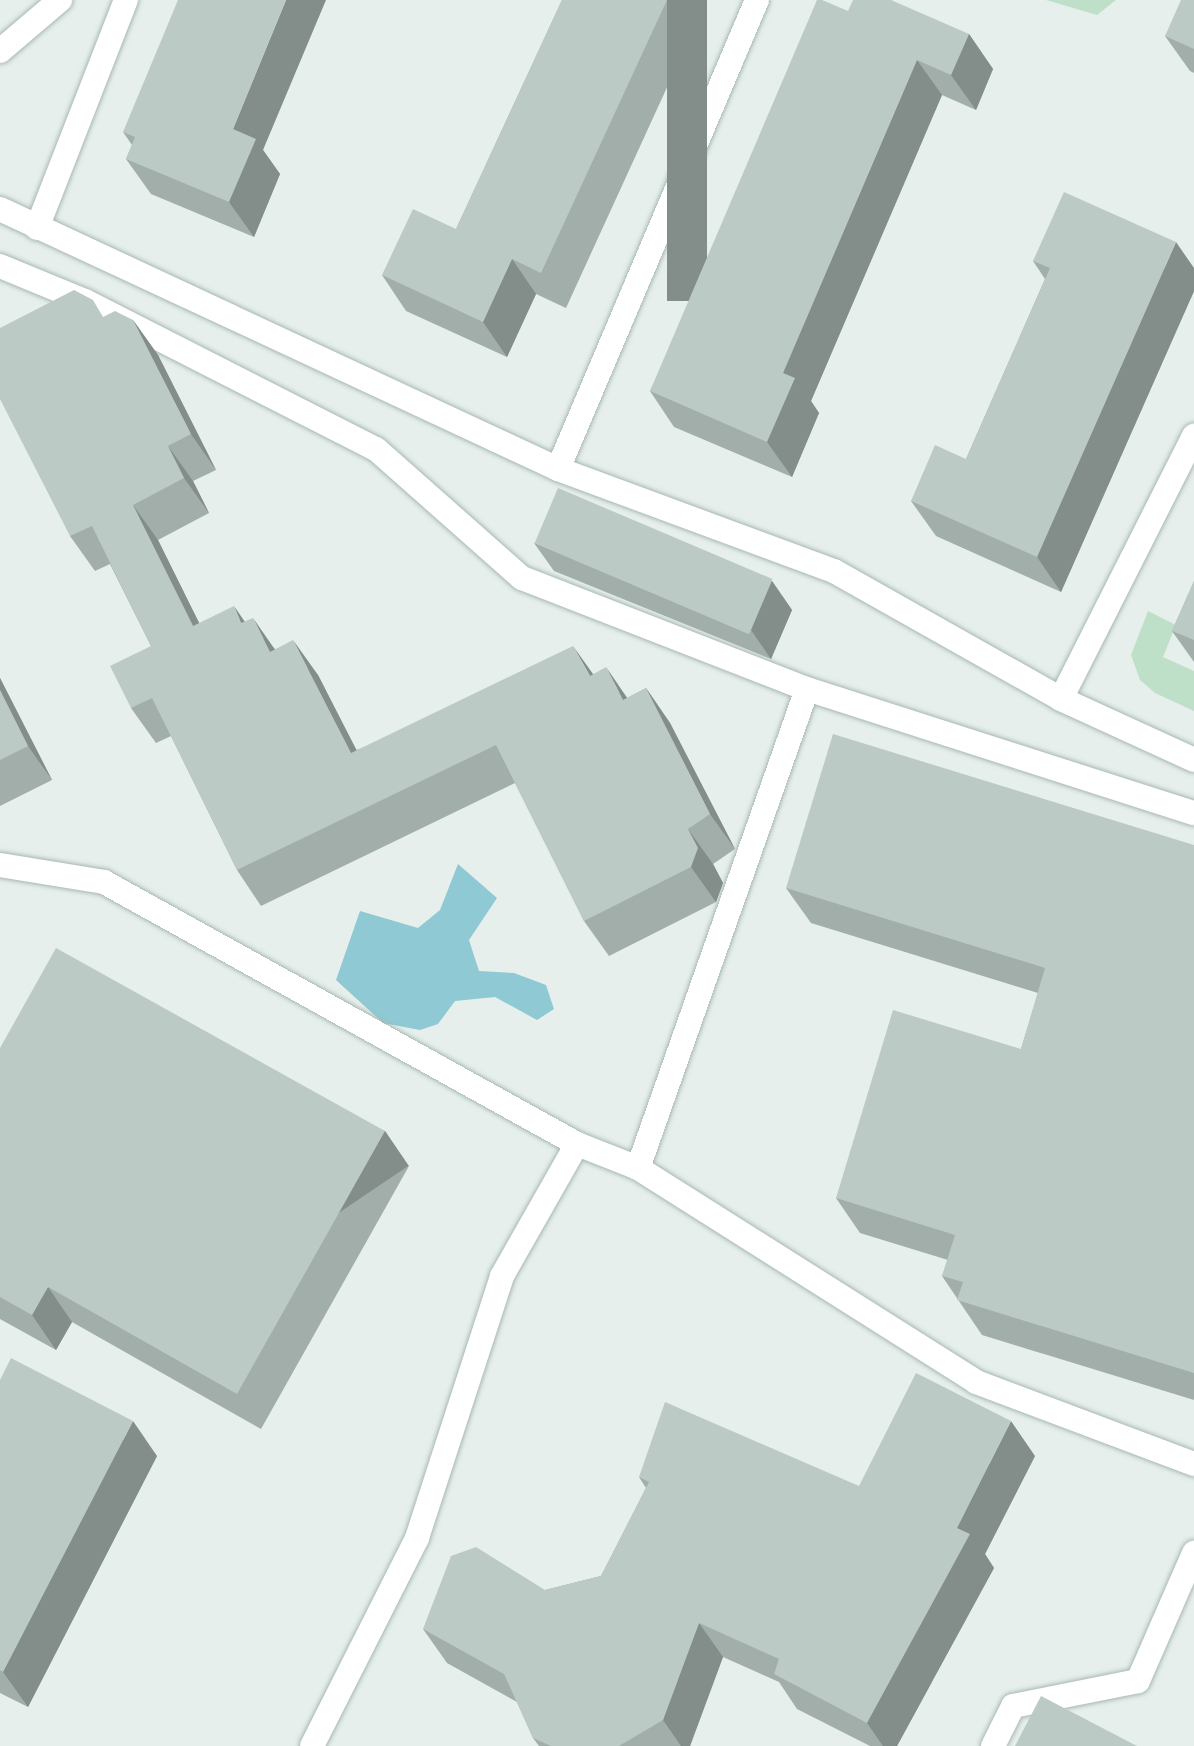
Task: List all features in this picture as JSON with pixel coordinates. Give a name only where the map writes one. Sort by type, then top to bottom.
[{"type":"lane","points":[[0,51],[60,0]]},
{"type":"lane","points":[[37,228],[126,0]]},
{"type":"lane","points":[[558,469],[757,0]]},
{"type":"lane","points":[[0,209],[558,469],[834,571],[1061,699],[1194,760]]},
{"type":"lane","points":[[0,266],[85,301],[376,449],[522,578],[807,689],[1194,813]]},
{"type":"lane","points":[[1061,699],[1194,436]]},
{"type":"lane","points":[[638,1168],[807,689]]},
{"type":"lane","points":[[0,865],[104,882],[577,1144],[638,1168],[976,1382],[1194,1464]]},
{"type":"lane","points":[[312,1746],[417,1538],[502,1276],[577,1144]]},
{"type":"lane","points":[[993,1746],[1013,1706],[1138,1681],[1194,1553]]},
{"type":"green space","points":[[1046,0],[1116,0],[1097,15]]},
{"type":"green space","points":[[1148,611],[1176,625],[1163,657],[1194,671],[1194,711],[1155,693],[1140,680],[1131,655]]},
{"type":"water","points":[[458,864],[497,898],[469,940],[479,971],[514,973],[546,985],[554,1009],[537,1020],[495,997],[455,1001],[438,1024],[420,1030],[383,1023],[336,980],[360,911],[418,928],[440,910]]},
{"type":"building","points":[[178,0],[286,0],[233,129],[256,139],[229,202],[126,159],[135,137],[123,132]]},
{"type":"building","points":[[562,0],[667,0],[541,273],[512,259],[483,322],[382,275],[413,209],[456,229]]},
{"type":"building","points":[[817,0],[848,11],[853,0],[891,0],[969,34],[951,75],[917,60],[783,373],[795,378],[767,442],[650,391]]},
{"type":"building","points":[[1181,0],[1194,0],[1194,49],[1165,36]]},
{"type":"building","points":[[1064,192],[1176,242],[1037,557],[911,501],[935,445],[966,459],[1050,268],[1033,261]]},
{"type":"building","points":[[74,290],[93,300],[103,317],[115,311],[133,320],[191,434],[168,446],[184,478],[133,505],[193,626],[234,606],[241,623],[253,618],[270,652],[293,640],[351,753],[573,646],[590,676],[606,667],[623,700],[646,688],[710,814],[688,829],[698,848],[691,867],[584,921],[496,745],[237,870],[152,698],[131,708],[110,666],[151,646],[92,526],[70,536],[0,399],[0,328]]},
{"type":"building","points":[[558,488],[772,579],[749,634],[535,543]]},
{"type":"building","points":[[1194,581],[1194,640],[1172,631]]},
{"type":"building","points":[[0,690],[28,746],[0,760]]},
{"type":"building","points":[[833,734],[1194,845],[1194,1373],[957,1300],[963,1282],[942,1276],[955,1235],[836,1198],[893,1010],[1021,1049],[1045,968],[786,888]]},
{"type":"building","points":[[56,948],[385,1131],[237,1394],[48,1287],[32,1315],[0,1297],[0,1048]]},
{"type":"building","points":[[11,1358],[133,1421],[3,1672],[0,1670],[0,1380]]},
{"type":"building","points":[[916,1373],[1011,1421],[957,1528],[970,1534],[867,1723],[774,1674],[779,1659],[699,1623],[663,1720],[619,1746],[551,1746],[533,1738],[504,1674],[423,1629],[451,1556],[476,1547],[545,1590],[601,1576],[649,1482],[639,1477],[665,1402],[859,1486]]},
{"type":"building","points":[[1041,1696],[1137,1746],[1015,1746]]}]
